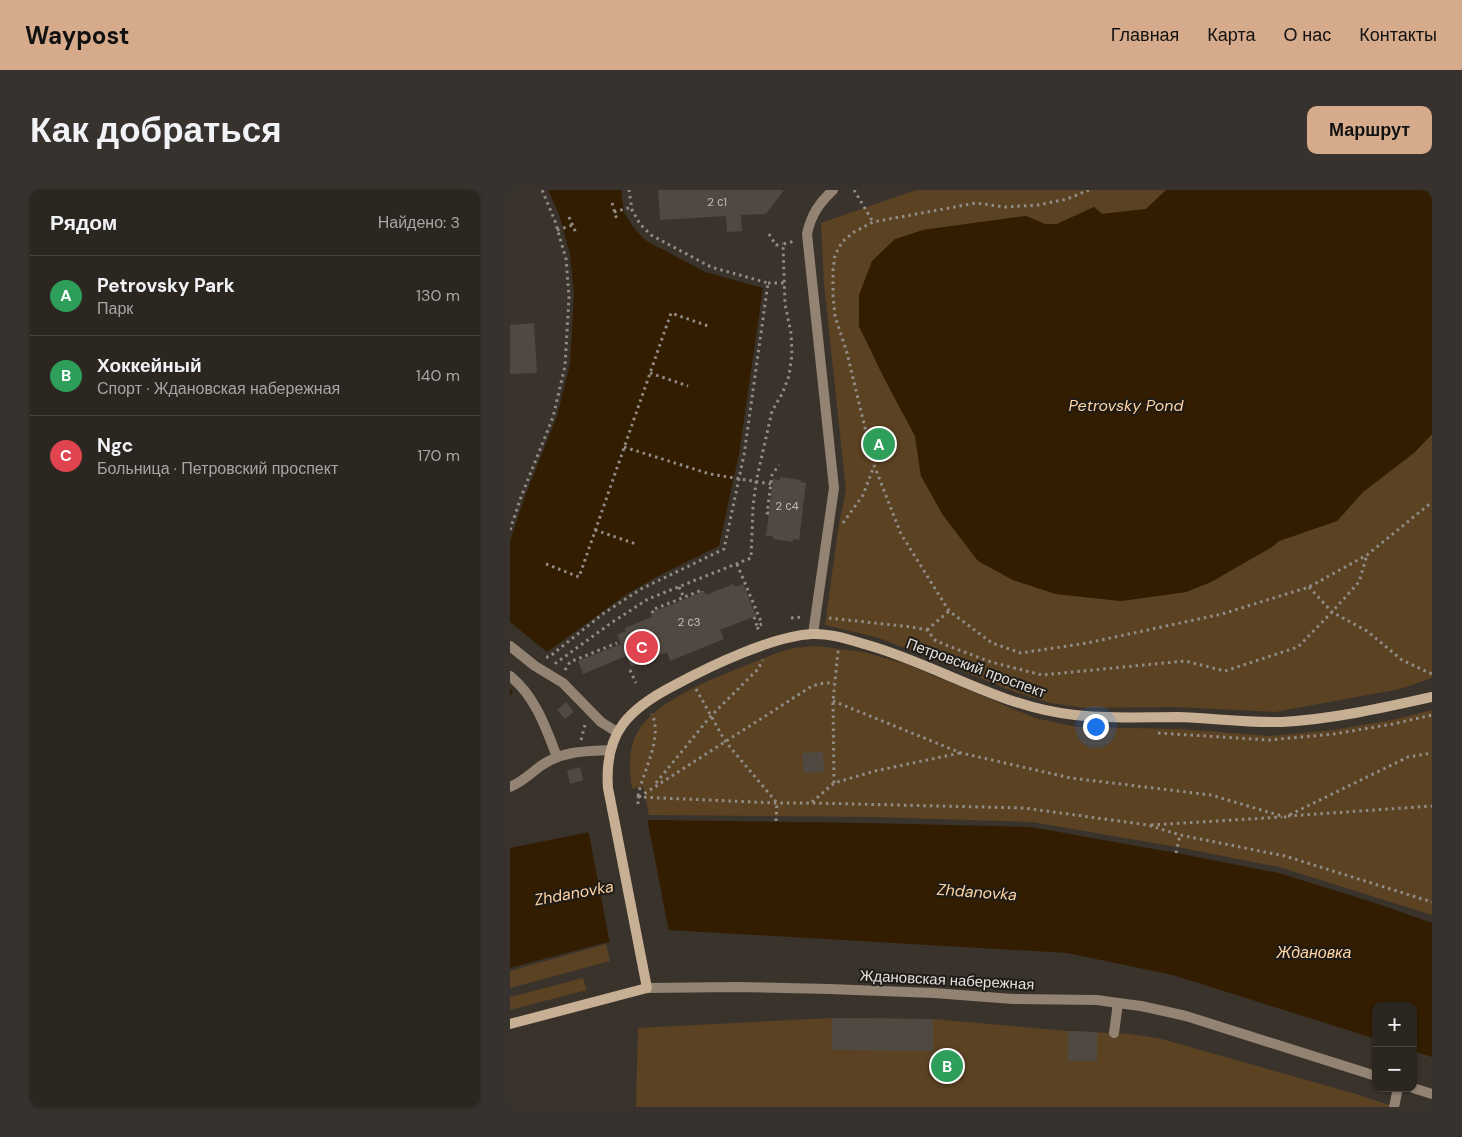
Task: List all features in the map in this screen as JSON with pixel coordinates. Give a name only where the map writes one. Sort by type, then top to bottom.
[{"type":"street","points":[[813,634],[834,488],[808,234],[810,221],[816,209],[833,190]]},
{"type":"street","name":"Петровский проспект","points":[[648,988],[612,810],[606,768],[610,750],[617,732],[628,717],[646,702],[690,677],[737,656],[780,640],[813,634],[848,639],[908,658],[1013,701],[1046,710],[1100,718],[1178,718],[1280,722],[1359,713],[1432,697]]},
{"type":"street","points":[[510,646],[536,666],[563,683],[602,722],[617,732]]},
{"type":"street","points":[[510,676],[521,685],[536,708],[557,757]]},
{"type":"street","points":[[510,787],[557,757],[580,751],[610,750]]},
{"type":"street","name":"Ждановская набережная","points":[[510,1024],[648,988],[828,989],[934,993],[1013,999],[1097,1000],[1141,1006],[1186,1016],[1372,1075]]},
{"type":"street","points":[[1114,1033],[1118,1003]]},
{"type":"street","points":[[1417,1089],[1432,1094]]},
{"type":"street","points":[[1394,1107],[1397,1092]]},
{"type":"path","points":[[510,530],[520,497],[553,418],[565,366],[569,297],[566,259],[542,190]]},
{"type":"path","points":[[629,190],[632,207],[640,224],[651,235],[711,267],[768,284],[784,283]]},
{"type":"path","points":[[854,190],[873,222]]},
{"type":"path","points":[[1088,190],[1067,198],[1038,204],[1006,207],[976,203],[873,222],[854,232],[842,242],[835,256],[833,270],[835,316],[847,353],[874,465],[900,534],[949,611],[992,643],[1020,653],[1087,643],[1222,614],[1309,587],[1367,555],[1432,502]]},
{"type":"path","points":[[612,203],[616,220]]},
{"type":"path","points":[[614,212],[632,207]]},
{"type":"path","points":[[570,217],[576,233]]},
{"type":"path","points":[[557,230],[572,224]]},
{"type":"path","points":[[769,234],[776,244],[794,242]]},
{"type":"path","points":[[549,656],[556,663],[648,600],[751,558],[756,482],[772,411],[782,394],[789,376],[792,347],[785,304],[782,244]]},
{"type":"path","points":[[543,657],[549,656],[604,614],[642,589],[724,549],[744,455],[768,284]]},
{"type":"path","points":[[546,564],[579,576],[670,313],[708,326]]},
{"type":"path","points":[[650,373],[688,386]]},
{"type":"path","points":[[624,447],[710,474],[771,484]]},
{"type":"path","points":[[769,513],[767,513],[772,475],[779,465]]},
{"type":"path","points":[[828,532],[838,530],[863,496],[874,465]]},
{"type":"path","points":[[595,530],[636,544]]},
{"type":"path","points":[[791,618],[815,616],[927,630],[936,641],[991,662],[1042,675],[1185,661],[1225,671],[1298,647],[1359,582],[1367,555]]},
{"type":"path","points":[[738,564],[762,624],[757,626]]},
{"type":"path","points":[[679,587],[684,598]]},
{"type":"path","points":[[1309,587],[1332,612],[1367,631],[1402,660],[1432,674]]},
{"type":"path","points":[[653,612],[652,610],[702,590],[702,592]]},
{"type":"path","points":[[927,630],[949,611]]},
{"type":"path","points":[[754,617],[759,631]]},
{"type":"path","points":[[564,670],[570,662],[617,643]]},
{"type":"path","points":[[654,786],[710,717],[758,668],[763,659]]},
{"type":"path","points":[[630,670],[636,684]]},
{"type":"path","points":[[638,797],[812,686],[834,683]]},
{"type":"path","points":[[695,688],[725,741],[777,803],[776,821]]},
{"type":"path","points":[[832,700],[961,753],[1071,778],[1211,795],[1285,817],[1408,757],[1432,753]]},
{"type":"path","points":[[580,751],[581,735],[592,712]]},
{"type":"path","points":[[638,804],[641,783],[656,734],[656,723],[652,713]]},
{"type":"path","points":[[811,803],[834,783],[875,770],[961,753]]},
{"type":"path","points":[[638,797],[777,803],[1024,808],[1148,825],[1180,835],[1285,856],[1432,902]]},
{"type":"path","points":[[1148,825],[1432,806]]},
{"type":"path","points":[[1176,853],[1180,835]]},
{"type":"shaded area","points":[[916,190],[1166,190],[1146,209],[1102,214],[1094,207],[1057,224],[1045,224],[1026,216],[923,230],[859,326],[915,436],[921,476],[943,515],[978,561],[1013,580],[1056,594],[1121,601],[1186,592],[1211,582],[1272,547],[1279,541],[1337,521],[1363,492],[1415,452],[1432,434],[1432,678],[1400,689],[1275,712],[1175,707],[1087,708],[1050,703],[1015,692],[879,638],[825,625],[838,530],[846,490],[824,284],[821,223]]},
{"type":"shaded area","points":[[816,646],[864,652],[906,664],[1035,718],[1077,727],[1179,729],[1270,736],[1333,730],[1392,720],[1432,710],[1432,915],[1279,867],[1032,822],[870,817],[649,815],[643,786],[632,789],[630,767],[634,740],[646,721],[658,709],[708,681],[785,650]]},
{"type":"shaded area","points":[[606,944],[610,961],[510,988],[510,971]]},
{"type":"shaded area","points":[[583,978],[587,990],[510,1010],[510,997]]},
{"type":"shaded area","points":[[832,1018],[933,1019],[1068,1031],[1129,1034],[1158,1038],[1356,1094],[1395,1107],[636,1107],[638,1028]]},
{"type":"water","points":[[548,190],[621,190],[624,212],[633,227],[645,240],[705,272],[763,288],[739,454],[719,546],[630,592],[547,652],[510,696],[510,541],[525,496],[557,416],[570,364],[574,293],[570,254],[559,214]]},
{"type":"water","name":"Petrovsky Pond","points":[[1166,190],[1432,190],[1432,434],[1415,452],[1363,492],[1337,521],[1279,541],[1272,547],[1211,582],[1186,592],[1121,601],[1056,594],[1013,580],[978,561],[943,515],[921,476],[915,436],[859,326],[859,295],[872,261],[895,239],[923,230],[1026,216],[1045,224],[1057,224],[1094,207],[1102,214],[1146,209]]},
{"type":"water","name":"Ждановка","points":[[650,820],[1031,827],[1279,873],[1432,923],[1432,1057],[1417,1052],[1417,1002],[1372,1002],[1372,1038],[1173,975],[1067,953],[669,930],[604,943],[510,968],[510,848]]},
{"type":"pier","points":[[510,622],[547,652],[514,693],[510,689]]},
{"type":"pier","points":[[647,818],[669,932],[610,944],[588,829]]},
{"type":"building","points":[[658,190],[784,190],[766,214],[741,215],[742,231],[727,232],[726,216],[660,220]]},
{"type":"building","points":[[534,323],[537,373],[510,374],[510,325]]},
{"type":"building","points":[[780,477],[801,480],[800,482],[806,483],[799,540],[793,539],[793,542],[773,539],[773,536],[766,536],[773,479],[780,480]]},
{"type":"building","points":[[733,584],[735,587],[743,584],[756,616],[720,630],[724,639],[670,661],[667,652],[631,667],[626,656],[583,674],[578,661],[621,644],[617,635],[626,631],[625,628],[652,617],[651,613],[704,591],[706,595]]},
{"type":"building","points":[[566,702],[574,712],[565,719],[557,710]]},
{"type":"building","points":[[823,752],[824,772],[804,773],[802,753]]},
{"type":"building","points":[[580,767],[583,780],[570,784],[567,771]]},
{"type":"building","points":[[832,1018],[933,1019],[933,1051],[832,1050]]},
{"type":"building","points":[[1068,1031],[1097,1032],[1097,1061],[1068,1061]]},
{"type":"place","name":"Petrovsky Park","points":[[879,444]]},
{"type":"place","name":"Ngc","points":[[642,647]]},
{"type":"place","name":"Хоккейный","points":[[947,1066]]},
{"type":"water label","name":"Zhdanovka","points":[[977,892]]},
{"type":"water label","name":"Zhdanovka","points":[[574,893]]}]
